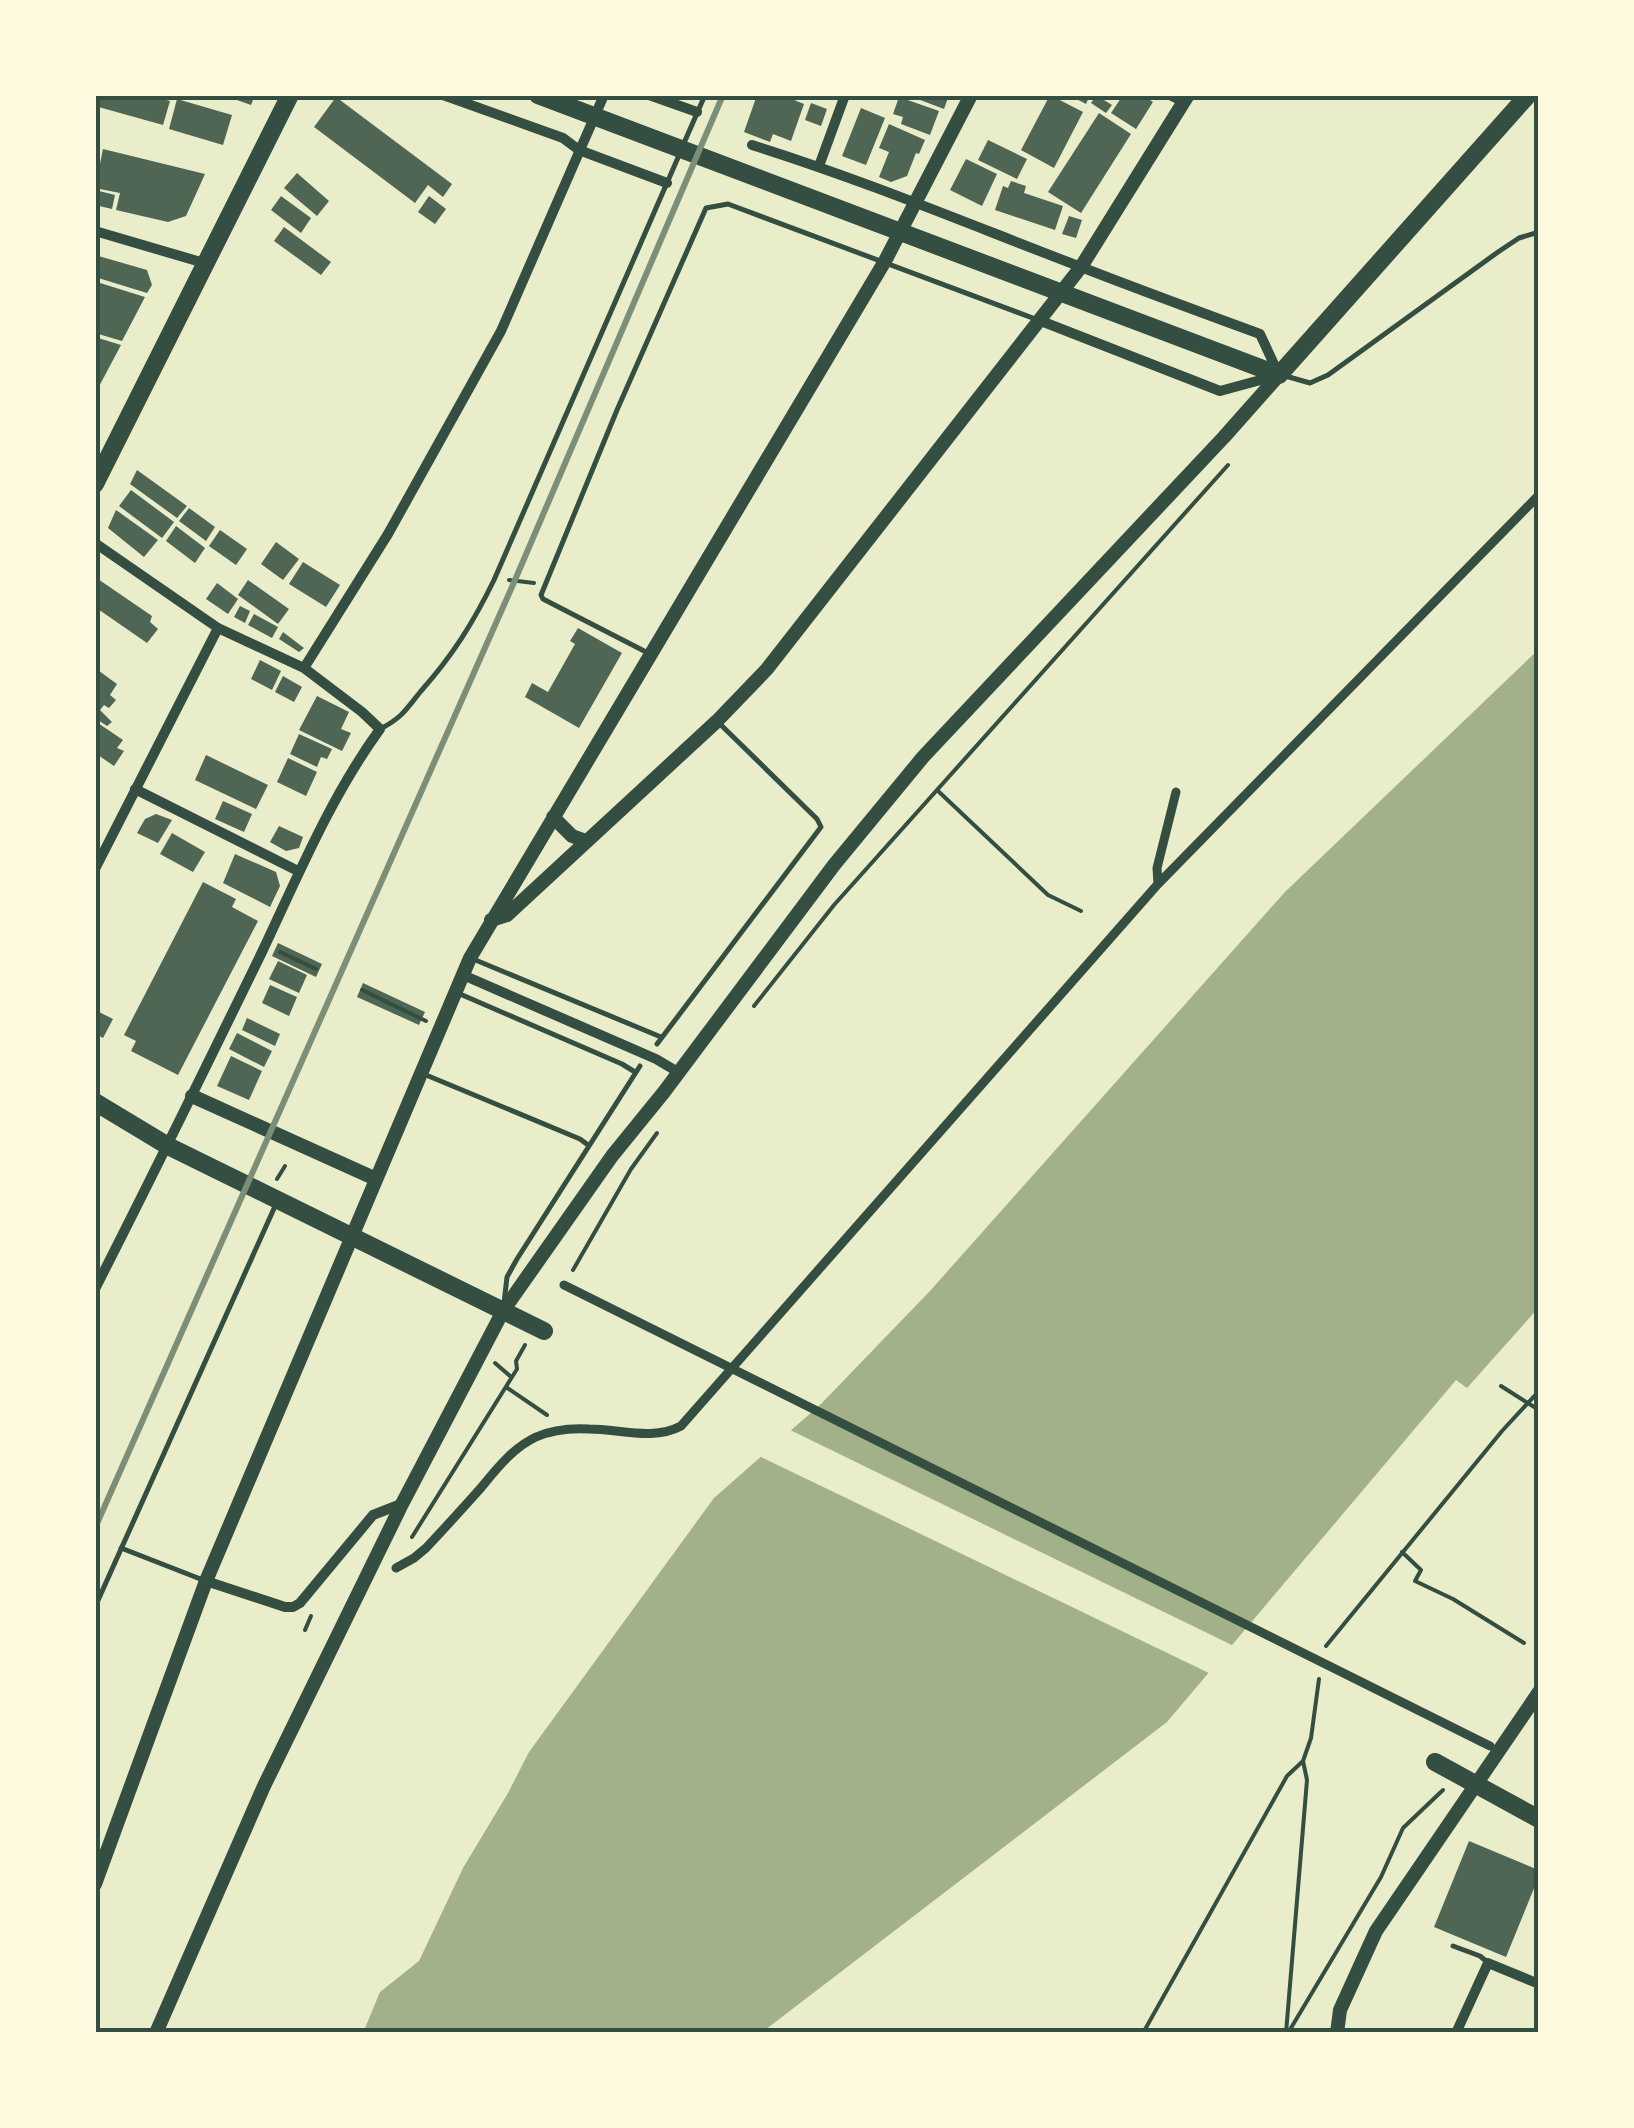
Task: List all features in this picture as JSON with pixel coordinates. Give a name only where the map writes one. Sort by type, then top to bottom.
[{"type":"main road","points":[[95,484],[290,95]]},
{"type":"main road","points":[[538,95],[1279,374],[1528,95]]},
{"type":"main road","points":[[95,1102],[168,1146],[277,1202],[544,1331]]},
{"type":"main road","points":[[1435,1762],[1539,1819]]},
{"type":"street","points":[[443,95],[562,138],[579,150],[667,184]]},
{"type":"street","points":[[304,668],[388,534],[501,331],[604,95]]},
{"type":"street","points":[[650,95],[697,112]]},
{"type":"street","points":[[819,166],[846,95]]},
{"type":"street","points":[[96,1876],[206,1580],[470,958],[885,261],[971,95]]},
{"type":"street","points":[[491,920],[508,915],[767,669],[1081,268],[1181,97]]},
{"type":"street","points":[[752,145],[819,166],[1260,334],[1279,374]]},
{"type":"street","points":[[95,232],[204,263]]},
{"type":"street","points":[[1041,321],[1220,391],[1279,374]]},
{"type":"street","points":[[156,2033],[264,1786],[402,1504],[503,1310],[612,1156],[834,865],[922,757],[1279,374]]},
{"type":"street","points":[[396,1568],[426,1548],[507,1458],[536,1437],[556,1430],[587,1428],[657,1434],[682,1426],[1158,884],[1539,495]]},
{"type":"street","points":[[95,543],[218,628],[304,668],[380,729],[356,763],[298,871],[168,1146],[95,1289]]},
{"type":"street","points":[[95,869],[218,628]]},
{"type":"street","points":[[135,789],[298,871]]},
{"type":"street","points":[[1158,884],[1157,868],[1176,792]]},
{"type":"street","points":[[552,816],[572,836],[586,841]]},
{"type":"street","points":[[463,975],[678,1072]]},
{"type":"street","points":[[192,1096],[376,1179]]},
{"type":"street","points":[[564,1285],[1490,1746]]},
{"type":"street","points":[[206,1580],[293,1607],[373,1515],[402,1504]]},
{"type":"street","points":[[1337,2033],[1340,2010],[1376,1931],[1539,1692]]},
{"type":"street","points":[[1456,2033],[1488,1963],[1539,1984]]},
{"type":"lane","points":[[380,729],[400,719],[468,631],[494,580],[704,95]]},
{"type":"lane","points":[[651,654],[541,595],[706,208],[728,204],[1041,321]]},
{"type":"lane","points":[[1279,374],[1310,383],[1328,375],[1498,252],[1539,232]]},
{"type":"lane","points":[[656,1044],[821,827],[818,819],[717,720]]},
{"type":"lane","points":[[470,958],[662,1037]]},
{"type":"lane","points":[[455,992],[635,1072]]},
{"type":"lane","points":[[503,1310],[507,1276],[640,1066]]},
{"type":"lane","points":[[420,1073],[588,1145]]},
{"type":"lane","points":[[95,1607],[277,1202]]},
{"type":"lane","points":[[121,1548],[206,1580]]},
{"type":"lane","points":[[1453,1946],[1488,1963]]},
{"type":"path","points":[[752,1008],[834,906],[1228,465]]},
{"type":"path","points":[[494,580],[543,587]]},
{"type":"path","points":[[937,790],[1048,896],[1081,911]]},
{"type":"path","points":[[276,950],[316,969]]},
{"type":"path","points":[[362,990],[420,1018]]},
{"type":"path","points":[[564,1285],[631,1169],[663,1125]]},
{"type":"path","points":[[396,1568],[512,1378],[519,1353],[528,1341]]},
{"type":"path","points":[[501,1366],[512,1378]]},
{"type":"path","points":[[506,1386],[543,1410]]},
{"type":"path","points":[[1501,1386],[1539,1410]]},
{"type":"path","points":[[1325,1648],[1539,1390]]},
{"type":"path","points":[[1402,1552],[1421,1570],[1415,1582],[1452,1599],[1524,1643]]},
{"type":"path","points":[[1287,2033],[1307,1780],[1304,1761],[1314,1728],[1319,1676]]},
{"type":"path","points":[[1143,2033],[1288,1776],[1304,1761]]},
{"type":"path","points":[[1287,2033],[1381,1877],[1402,1828],[1446,1788]]},
{"type":"shaded area","points":[[1539,649],[1539,1307],[1467,1388],[1456,1380],[1167,1722],[761,2033],[363,2033],[380,1992],[419,1961],[463,1868],[529,1752],[714,1498],[821,1404],[929,1292],[1285,892]]},
{"type":"pier","points":[[786,1428],[1236,1647],[1213,1675],[755,1454]]},
{"type":"building","points":[[95,95],[150,95],[170,101],[163,125],[95,106]]},
{"type":"building","points":[[223,95],[255,95],[251,105]]},
{"type":"building","points":[[757,95],[782,95],[804,104],[791,141],[773,134],[770,142],[744,132]]},
{"type":"building","points":[[907,95],[949,95],[944,109]]},
{"type":"building","points":[[1050,95],[1083,112],[1054,168],[1021,150]]},
{"type":"building","points":[[1069,95],[1090,95],[1086,104]]},
{"type":"building","points":[[1097,95],[1106,97],[1104,100],[1112,105],[1106,113],[1091,103]]},
{"type":"building","points":[[1123,95],[1142,95],[1153,102],[1136,129],[1111,113]]},
{"type":"building","points":[[336,97],[452,184],[443,197],[428,185],[415,203],[314,127]]},
{"type":"building","points":[[899,97],[939,111],[930,135],[901,124],[903,117],[893,114]]},
{"type":"building","points":[[177,99],[232,115],[223,145],[169,129]]},
{"type":"building","points":[[811,103],[827,109],[821,126],[805,120]]},
{"type":"building","points":[[861,108],[885,118],[866,165],[842,156]]},
{"type":"building","points":[[1099,113],[1131,134],[1081,213],[1048,192]]},
{"type":"building","points":[[889,124],[925,140],[907,176],[891,182],[879,177],[889,152],[879,148]]},
{"type":"building","points":[[988,140],[1027,159],[1017,179],[978,160]]},
{"type":"building","points":[[103,149],[205,174],[186,216],[168,222],[116,210],[120,193],[95,188]]},
{"type":"building","points":[[966,159],[997,174],[982,206],[950,190]]},
{"type":"building","points":[[297,173],[329,201],[317,216],[284,188]]},
{"type":"building","points":[[1011,181],[1026,186],[1024,193],[1063,206],[1055,230],[995,210],[1003,186],[1008,188]]},
{"type":"building","points":[[95,190],[115,195],[112,209],[95,205]]},
{"type":"building","points":[[281,196],[311,218],[301,233],[271,210]]},
{"type":"building","points":[[429,196],[446,209],[435,224],[418,212]]},
{"type":"building","points":[[1069,216],[1082,220],[1076,238],[1062,234]]},
{"type":"building","points":[[284,227],[331,262],[321,275],[274,241]]},
{"type":"building","points":[[95,255],[147,270],[152,285],[147,293],[95,277]]},
{"type":"building","points":[[100,283],[145,297],[122,341],[95,333],[95,293]]},
{"type":"building","points":[[95,337],[121,345],[95,394]]},
{"type":"building","points":[[137,470],[187,506],[177,518],[130,484]]},
{"type":"building","points":[[131,490],[174,522],[162,538],[119,506]]},
{"type":"building","points":[[189,508],[215,527],[206,541],[179,521]]},
{"type":"building","points":[[116,510],[158,540],[144,557],[108,528]]},
{"type":"building","points":[[176,526],[205,548],[195,563],[166,541]]},
{"type":"building","points":[[220,530],[247,549],[236,565],[209,546]]},
{"type":"building","points":[[276,542],[299,559],[283,580],[261,564]]},
{"type":"building","points":[[303,562],[340,585],[326,607],[289,584]]},
{"type":"building","points":[[95,577],[152,616],[150,622],[158,629],[147,643],[95,607]]},
{"type":"building","points":[[248,580],[289,609],[278,624],[238,595]]},
{"type":"building","points":[[217,583],[238,599],[228,614],[206,599]]},
{"type":"building","points":[[240,606],[250,611],[245,623],[234,617]]},
{"type":"building","points":[[254,614],[278,627],[272,638],[248,625]]},
{"type":"building","points":[[578,628],[622,653],[579,728],[525,697],[532,683],[548,692],[575,644],[570,641]]},
{"type":"building","points":[[283,632],[304,648],[299,652],[279,639]]},
{"type":"building","points":[[260,660],[281,671],[272,690],[251,679]]},
{"type":"building","points":[[95,668],[117,684],[110,695],[116,700],[109,708],[104,705],[100,710],[112,722],[107,726],[95,718]]},
{"type":"building","points":[[283,676],[302,687],[294,702],[275,692]]},
{"type":"building","points":[[317,696],[349,712],[341,729],[351,733],[342,751],[299,730]]},
{"type":"building","points":[[95,721],[123,740],[117,748],[124,751],[114,766],[95,753]]},
{"type":"building","points":[[299,734],[332,749],[327,759],[321,757],[317,767],[290,754]]},
{"type":"building","points":[[206,755],[268,785],[256,809],[195,780]]},
{"type":"building","points":[[288,758],[317,772],[306,796],[277,782]]},
{"type":"building","points":[[223,801],[252,814],[244,832],[215,819]]},
{"type":"building","points":[[156,814],[172,820],[158,843],[137,833],[145,819]]},
{"type":"building","points":[[279,826],[303,837],[299,848],[286,851],[270,842]]},
{"type":"building","points":[[172,833],[205,852],[193,872],[160,854]]},
{"type":"building","points":[[235,854],[276,872],[280,886],[270,907],[223,883]]},
{"type":"building","points":[[203,882],[236,899],[232,907],[258,921],[178,1075],[131,1051],[136,1041],[124,1035]]},
{"type":"building","points":[[278,943],[322,964],[316,977],[272,956]]},
{"type":"building","points":[[278,961],[307,975],[299,993],[269,979]]},
{"type":"building","points":[[363,983],[425,1012],[419,1025],[357,997]]},
{"type":"building","points":[[270,985],[297,997],[289,1016],[262,1003]]},
{"type":"building","points":[[95,1010],[113,1019],[103,1038],[95,1033]]},
{"type":"building","points":[[247,1018],[280,1034],[275,1046],[242,1030]]},
{"type":"building","points":[[237,1033],[272,1051],[264,1067],[229,1049]]},
{"type":"building","points":[[231,1056],[262,1071],[249,1100],[217,1086]]},
{"type":"building","points":[[1469,1841],[1536,1869],[1539,1876],[1506,1957],[1434,1927]]},
{"type":"railway","points":[[95,1528],[515,580],[723,95]]}]
